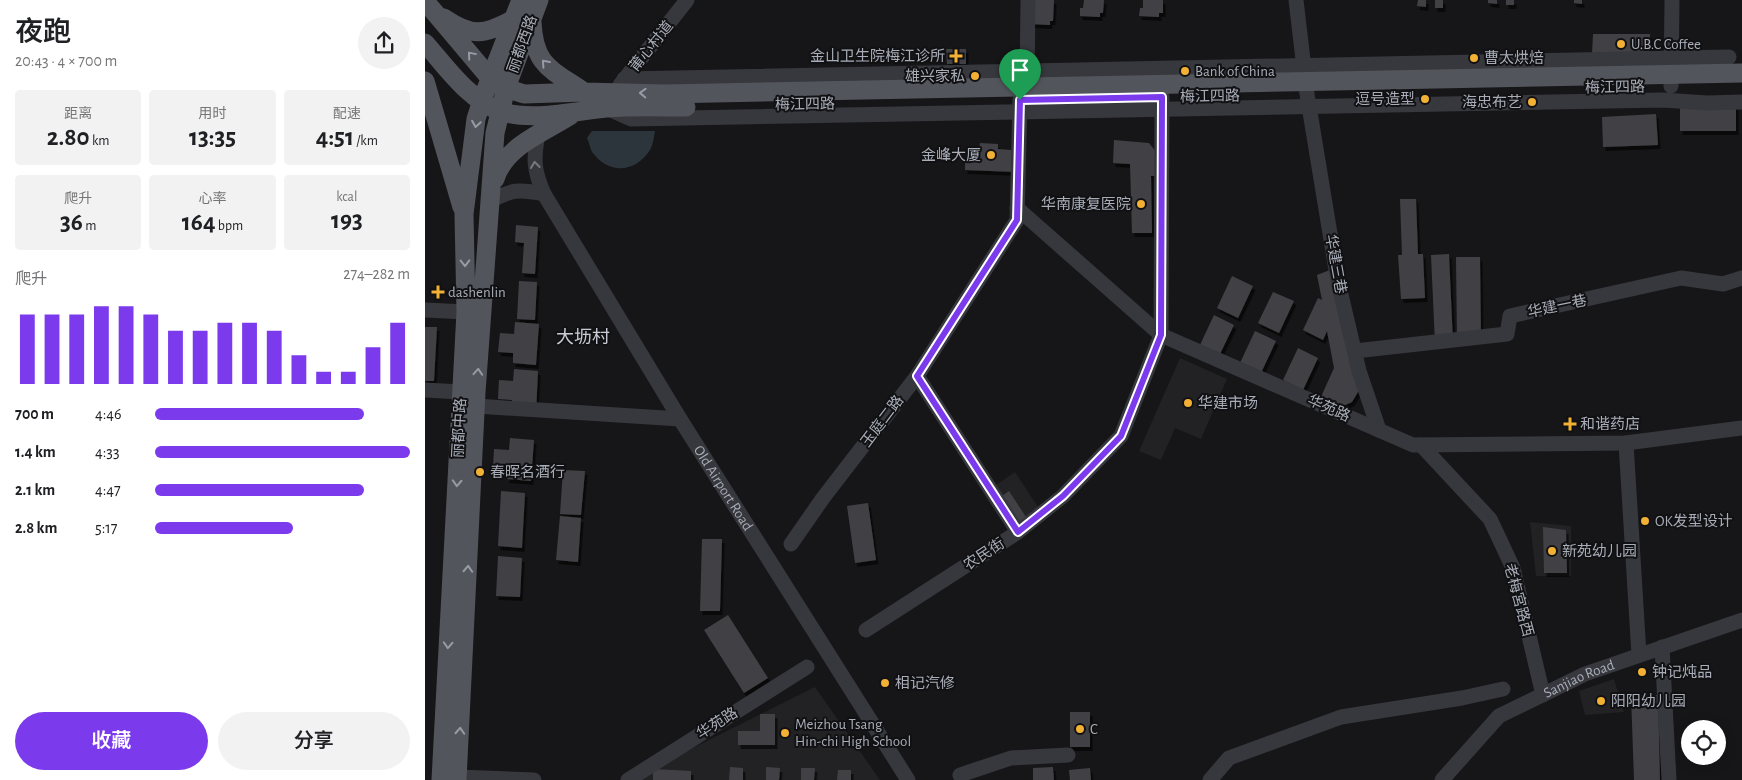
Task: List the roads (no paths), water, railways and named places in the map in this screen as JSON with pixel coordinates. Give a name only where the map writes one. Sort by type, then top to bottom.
[{"type":"main road","name":"丽都西路","points":[[498,83],[512,20],[521,0]]},
{"type":"main road","points":[[429,5],[454,24],[466,30],[483,33],[512,20]]},
{"type":"main road","points":[[429,5],[498,83]]},
{"type":"main road","name":"丽都西路","points":[[498,83],[536,8]]},
{"type":"main road","points":[[536,8],[533,40],[537,53],[553,71],[584,92]]},
{"type":"main road","points":[[425,43],[462,86],[499,111]]},
{"type":"main road","name":"梅江四路","points":[[499,111],[516,116],[572,114],[615,93],[675,94],[1742,72]]},
{"type":"main road","points":[[425,81],[464,214]]},
{"type":"main road","name":"梅江四路","points":[[498,83],[524,94],[584,92],[1023,100],[1742,84]]},
{"type":"main road","name":"丽都中路","points":[[452,779],[461,392],[466,312],[464,214],[476,119],[482,100],[498,83]]},
{"type":"main road","name":"丽都中路","points":[[452,779],[489,202],[495,133],[499,111],[498,83]]},
{"type":"main road","points":[[489,202],[497,174],[504,160],[516,147],[572,114]]},
{"type":"street","name":"莆心村道","points":[[615,93],[687,0]]},
{"type":"street","name":"玉庭二路","points":[[791,544],[823,498],[917,376],[1017,220],[1028,0]]},
{"type":"street","name":"华建三巷","points":[[1296,0],[1307,94],[1338,282],[1359,371],[1379,430]]},
{"type":"street","points":[[1671,86],[1672,0]]},
{"type":"street","points":[[1729,57],[615,93],[631,119],[1653,100],[1707,103],[1742,102]]},
{"type":"street","points":[[1161,335],[1162,97]]},
{"type":"street","name":"Old Airport Road","points":[[538,135],[535,165],[544,194],[680,419],[907,780]]},
{"type":"street","points":[[489,202],[510,191],[527,190],[544,194]]},
{"type":"street","name":"华苑路","points":[[1017,208],[1161,335],[1413,445],[1626,443],[1742,428]]},
{"type":"street","name":"华建一巷","points":[[1355,351],[1507,334],[1510,316],[1681,278],[1723,284],[1742,278]]},
{"type":"street","points":[[425,310],[466,312]]},
{"type":"street","name":"农民街","points":[[866,630],[1018,532],[1063,496],[1121,436],[1161,335]]},
{"type":"street","points":[[917,376],[1018,532]]},
{"type":"street","points":[[425,390],[461,392]]},
{"type":"street","points":[[476,406],[680,419]]},
{"type":"street","points":[[1626,443],[1639,655]]},
{"type":"street","name":"老梅宮路西","points":[[1421,445],[1490,519],[1513,568],[1543,695]]},
{"type":"street","name":"Sanjiao Road","points":[[1442,780],[1499,716],[1585,674],[1742,620]]},
{"type":"street","points":[[1662,647],[1669,780]]},
{"type":"street","name":"华苑路","points":[[628,780],[807,667]]},
{"type":"street","points":[[1210,780],[1229,758],[1341,718],[1462,698],[1503,689]]},
{"type":"street","points":[[960,775],[1011,758],[1068,755]]},
{"type":"street","points":[[452,779],[534,780]]},
{"type":"place","name":"U.B.C Coffee","points":[[1621,44]]},
{"type":"place","name":"金山卫生院梅江诊所","points":[[956,56]]},
{"type":"place","name":"曹太烘焙","points":[[1474,58]]},
{"type":"place","name":"Bank of China","points":[[1185,71]]},
{"type":"place","name":"雄兴家私","points":[[975,76]]},
{"type":"place","name":"逗号造型","points":[[1425,99]]},
{"type":"place","name":"海忠布艺","points":[[1532,102]]},
{"type":"place","name":"金峰大厦","points":[[991,155]]},
{"type":"place","name":"华南康复医院","points":[[1141,204]]},
{"type":"place","name":"dashenlin","points":[[438,292]]},
{"type":"place","name":"华建市场","points":[[1188,403]]},
{"type":"place","name":"和谐药店","points":[[1570,424]]},
{"type":"place","name":"春晖名酒行","points":[[480,472]]},
{"type":"place","name":"OK发型设计","points":[[1645,521]]},
{"type":"place","name":"新苑幼儿园","points":[[1552,551]]},
{"type":"place","name":"钟记炖品","points":[[1642,672]]},
{"type":"place","name":"相记汽修","points":[[885,683]]},
{"type":"place","name":"阳阳幼儿园","points":[[1601,701]]},
{"type":"place","name":"C","points":[[1080,729]]},
{"type":"place","name":"Meizhou Tsang Hin-chi High School","points":[[785,733]]},
{"type":"district","name":"大坜村","points":[[583,337]]}]
